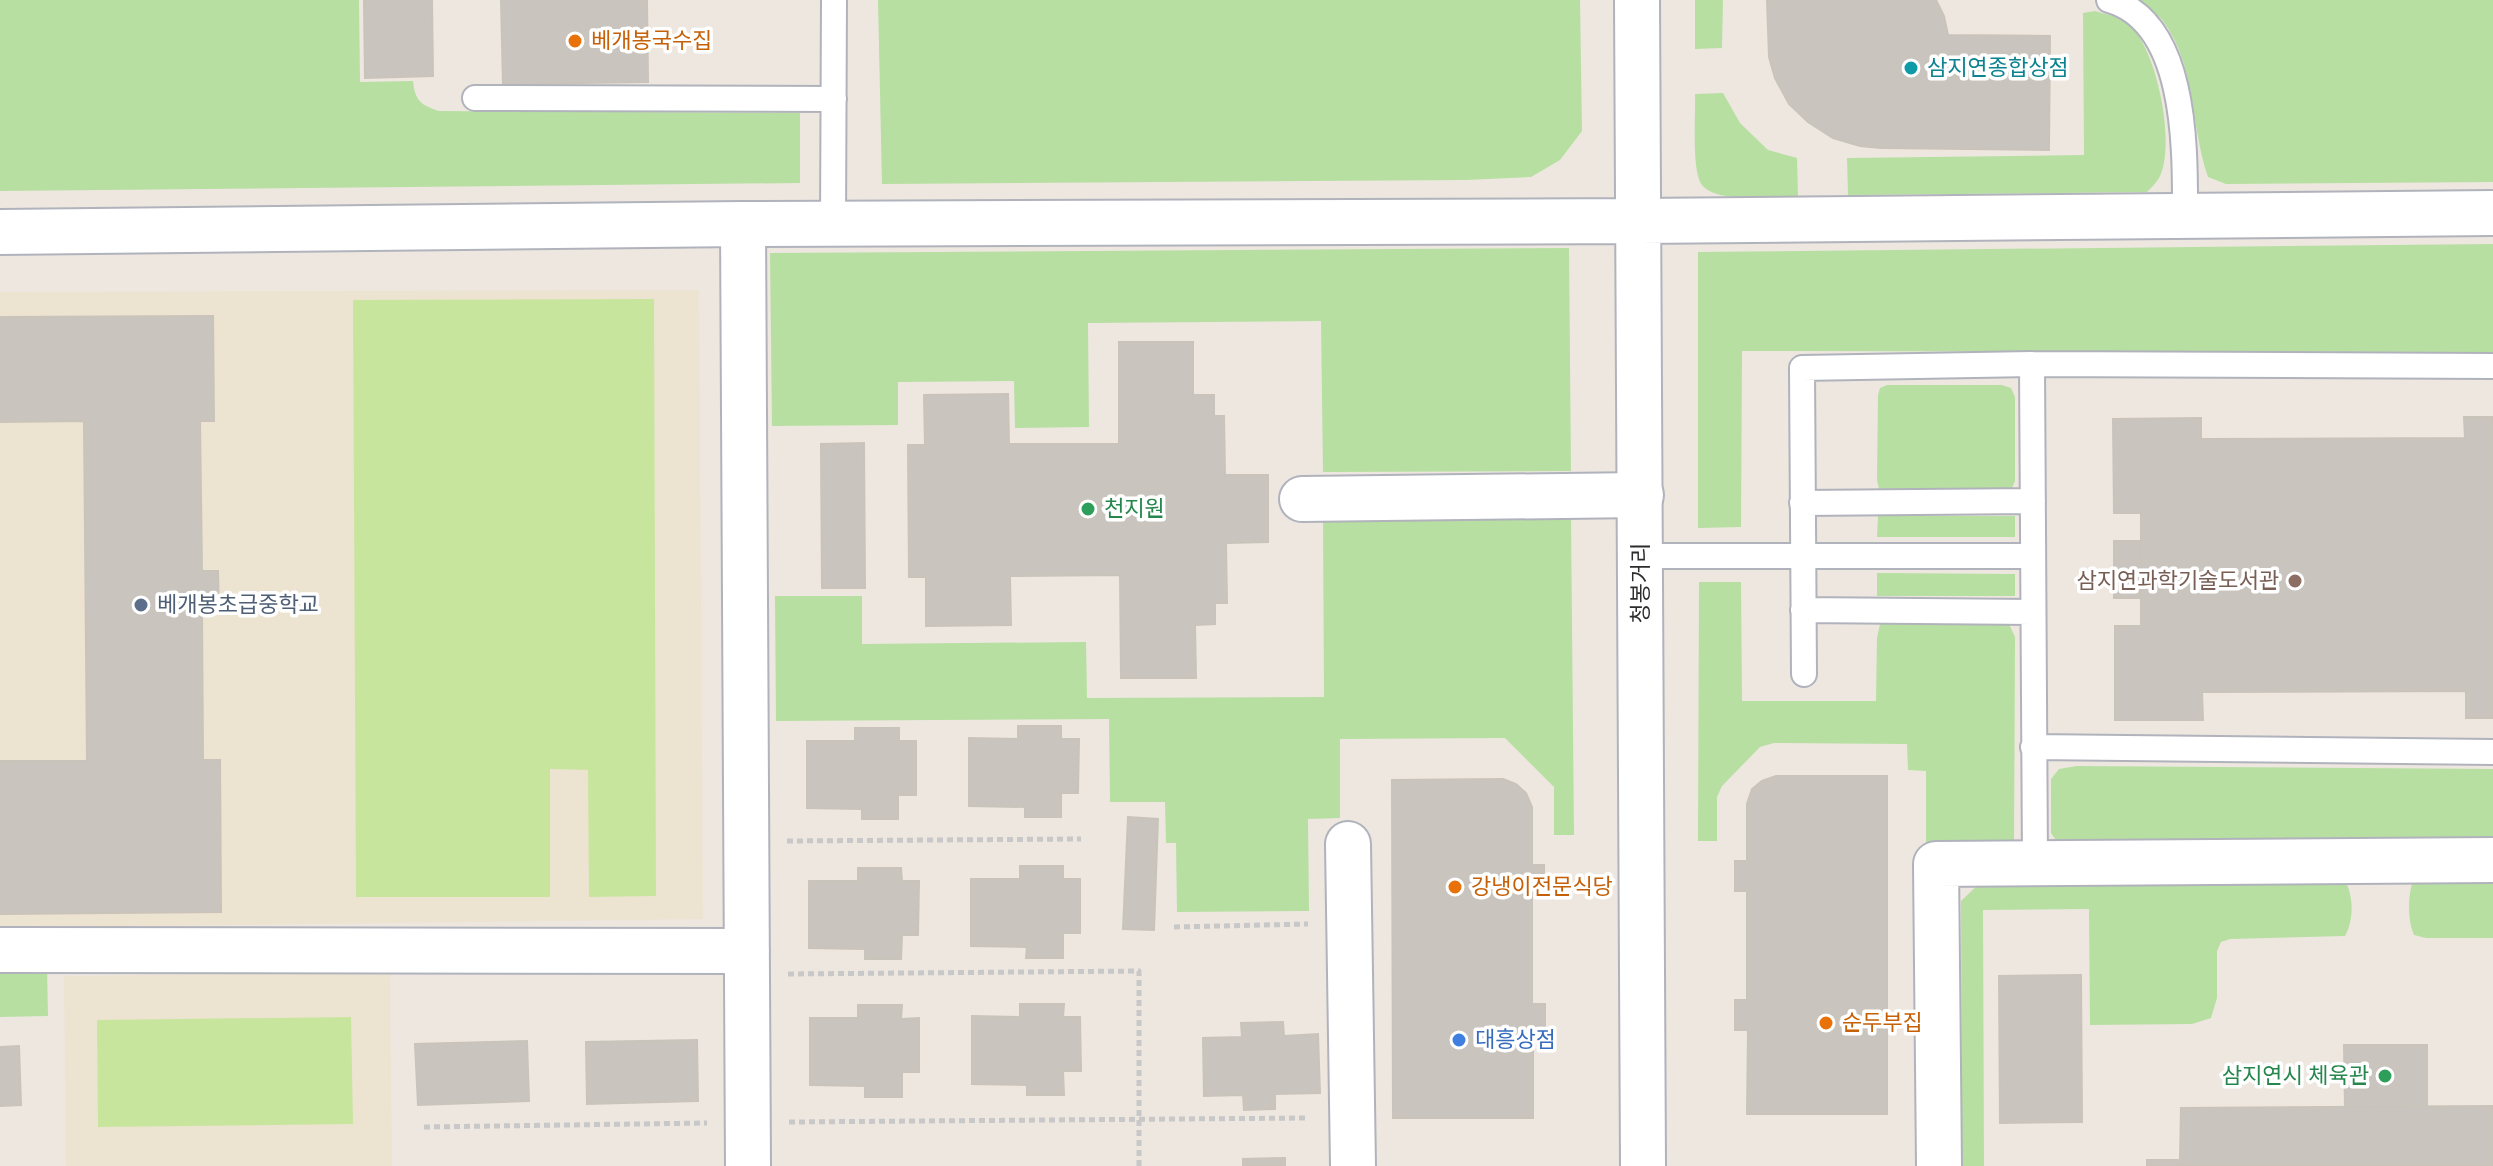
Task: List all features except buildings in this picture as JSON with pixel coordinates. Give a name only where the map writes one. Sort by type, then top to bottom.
[{"type":"street","name":"청봉거리","points":[[1637,0],[1643,1166]]},
{"type":"street","points":[[0,232],[833,223],[1639,221],[2493,213]]},
{"type":"street","points":[[743,224],[748,1166]]},
{"type":"street","points":[[1302,499],[1641,495]]},
{"type":"street","points":[[1348,844],[1353,1166]]},
{"type":"street","points":[[1939,1166],[1936,864],[2493,860]]},
{"type":"street","points":[[0,950],[747,963]]},
{"type":"lane","points":[[833,223],[834,0]]},
{"type":"lane","points":[[2109,0],[2121,3],[2145,23],[2165,50],[2182,118],[2185,215]]},
{"type":"lane","points":[[475,98],[834,99]]},
{"type":"lane","points":[[2032,364],[2035,863]]},
{"type":"lane","points":[[1804,674],[1802,368],[2032,364],[2493,366]]},
{"type":"lane","points":[[1802,503],[2033,501]]},
{"type":"lane","points":[[1641,556],[2033,556]]},
{"type":"lane","points":[[1803,610],[2033,612]]},
{"type":"lane","points":[[2033,747],[2493,752]]},
{"type":"path","points":[[746,841],[1081,839]]},
{"type":"path","points":[[1174,927],[1349,924]]},
{"type":"path","points":[[747,963],[1139,971],[1139,1166]]},
{"type":"path","points":[[424,1127],[1308,1118]]},
{"type":"shaded area","points":[[699,290],[703,919],[0,928],[0,292]]},
{"type":"shaded area","points":[[390,972],[392,1166],[66,1166],[64,976]]},
{"type":"green space","points":[[0,0],[359,0],[360,82],[413,81],[420,101],[439,111],[800,113],[800,183],[0,191]]},
{"type":"green space","points":[[878,0],[1580,0],[1582,131],[1560,160],[1531,177],[882,184]]},
{"type":"green space","points":[[1695,0],[1723,0],[1722,48],[1695,49]]},
{"type":"green space","points":[[2139,0],[2493,0],[2493,182],[2226,184],[2208,177],[2182,57],[2163,21]]},
{"type":"green space","points":[[2095,11],[2122,19],[2136,32],[2154,71],[2166,142],[2159,178],[2147,192],[1848,195],[1847,158],[2084,155],[2083,13]]},
{"type":"green space","points":[[1723,93],[1740,123],[1768,150],[1797,158],[1798,196],[1733,197],[1709,191],[1702,185],[1695,155],[1695,94]]},
{"type":"green space","points":[[2493,244],[2493,352],[1742,351],[1741,527],[1698,528],[1698,252]]},
{"type":"green space","points":[[1569,248],[1571,471],[1323,472],[1321,321],[1088,323],[1089,427],[1015,428],[1014,381],[898,382],[898,425],[772,426],[770,253]]},
{"type":"green space","points":[[654,299],[656,896],[589,897],[588,770],[550,769],[550,897],[356,897],[353,300]]},
{"type":"green space","points":[[1887,385],[2002,385],[2011,388],[2015,397],[2015,481],[2012,488],[2003,491],[1879,489],[1878,395],[1880,388]]},
{"type":"green space","points":[[1878,516],[2015,516],[2015,537],[1877,537]]},
{"type":"green space","points":[[1571,517],[1574,835],[1554,835],[1554,787],[1505,738],[1340,739],[1340,818],[1308,819],[1309,911],[1177,912],[1176,843],[1166,843],[1165,802],[1110,802],[1109,719],[776,721],[775,596],[862,596],[862,644],[1086,642],[1087,698],[1324,697],[1323,518]]},
{"type":"green space","points":[[1877,573],[2015,574],[2015,596],[1877,596]]},
{"type":"green space","points":[[1699,582],[1741,582],[1742,701],[1876,701],[1880,624],[1894,619],[1999,620],[2009,624],[2015,637],[2014,846],[1926,845],[1926,771],[1908,770],[1907,744],[1774,743],[1760,747],[1722,786],[1717,797],[1717,841],[1698,841]]},
{"type":"green space","points":[[2077,766],[2493,769],[2493,841],[2058,843],[2051,833],[2051,779],[2059,769]]},
{"type":"green space","points":[[2493,877],[2493,938],[2426,938],[2414,935],[2409,908],[2413,880]]},
{"type":"green space","points":[[2344,879],[2352,908],[2345,936],[2230,939],[2221,942],[2217,951],[2217,998],[2211,1018],[2192,1024],[2090,1025],[2089,909],[1983,910],[1984,1166],[1962,1166],[1961,901],[1983,880]]},
{"type":"green space","points":[[0,966],[47,966],[48,1016],[0,1017]]},
{"type":"green space","points":[[351,1017],[353,1124],[98,1127],[97,1020]]},
{"type":"place","name":"베개봉국수집","points":[[575,41]]},
{"type":"place","name":"삼지연종합상점","points":[[1911,68]]},
{"type":"place","name":"천지원","points":[[1088,509]]},
{"type":"place","name":"삼지연과학기술도서관","points":[[2295,581]]},
{"type":"place","name":"베개봉초급중학교","points":[[141,605]]},
{"type":"place","name":"강냉이전문식당","points":[[1455,887]]},
{"type":"place","name":"순두부집","points":[[1826,1023]]},
{"type":"place","name":"대흥상점","points":[[1459,1040]]},
{"type":"place","name":"삼지연시 체육관","points":[[2385,1076]]}]
